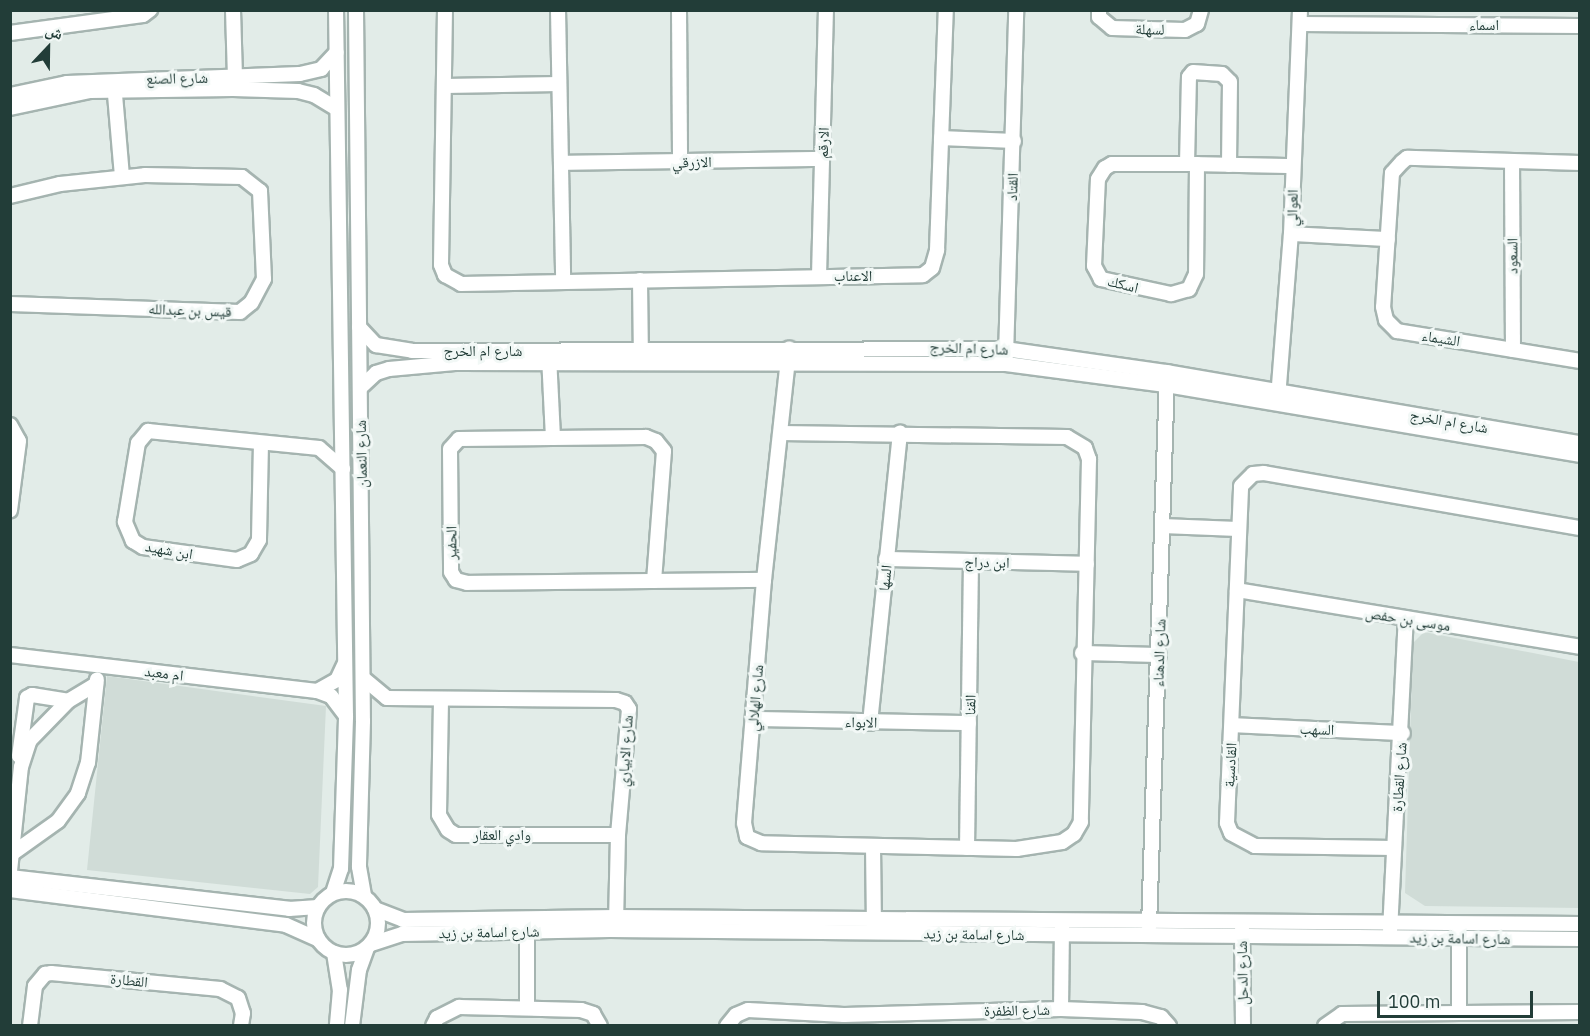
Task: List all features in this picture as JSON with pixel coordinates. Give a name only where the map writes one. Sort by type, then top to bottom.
[{"type":"street","points":[[10,33],[143,15],[150,10]]},
{"type":"street","points":[[233,10],[235,78]]},
{"type":"street","name":"شارع النعمان","points":[[333,893],[341,868],[346,716],[336,10]]},
{"type":"street","name":"شارع النعمان","points":[[356,10],[363,678],[359,867],[364,896]]},
{"type":"street","name":"الاعناب","points":[[445,10],[441,266],[445,274],[461,284],[923,275],[932,268],[937,250],[946,10]]},
{"type":"street","points":[[558,10],[563,281]]},
{"type":"street","points":[[679,10],[680,162]]},
{"type":"street","name":"الارقم","points":[[819,276],[826,10]]},
{"type":"street","name":"القتاد","points":[[1006,364],[1016,10]]},
{"type":"street","name":"لسهلة","points":[[1099,10],[1099,17],[1112,28],[1185,30],[1197,24],[1201,10]]},
{"type":"street","name":"اسماء","points":[[1300,17],[1388,18],[1580,26]]},
{"type":"street","name":"العوالي","points":[[1278,398],[1292,234],[1292,166],[1300,17]]},
{"type":"street","name":"شارع الصنع","points":[[10,108],[114,85],[235,78],[321,69],[337,52]]},
{"type":"street","points":[[1192,164],[1189,77],[1193,72],[1222,74],[1230,82],[1229,165]]},
{"type":"street","name":"شارع الصنع","points":[[10,95],[67,83],[298,91],[314,95],[336,108]]},
{"type":"street","points":[[445,86],[559,84]]},
{"type":"street","points":[[114,85],[122,177]]},
{"type":"street","points":[[941,138],[1014,141]]},
{"type":"street","name":"الشيماء","points":[[1580,163],[1407,158],[1392,173],[1383,307],[1386,320],[1397,331],[1580,361]]},
{"type":"street","name":"الازرقي","points":[[561,163],[822,159]]},
{"type":"street","name":"السعود","points":[[1512,161],[1513,350]]},
{"type":"street","name":"اسكك","points":[[1192,164],[1196,274],[1189,289],[1171,294],[1101,279],[1094,266],[1101,171],[1112,164],[1192,164],[1292,166]]},
{"type":"street","name":"قيس بن عبدالله","points":[[10,196],[60,184],[122,177],[242,177],[260,192],[264,279],[251,303],[240,312],[10,304]]},
{"type":"street","points":[[1292,234],[1388,239]]},
{"type":"street","points":[[640,280],[641,356]]},
{"type":"street","name":"شارع ام الخرج","points":[[359,327],[376,345],[388,349],[549,357]]},
{"type":"street","name":"شارع ام الخرج","points":[[360,388],[376,373],[389,369],[549,357],[789,355],[1005,349],[1580,455]]},
{"type":"street","name":"شارع ام الخرج","points":[[789,355],[1006,364],[1166,378]]},
{"type":"street","name":"شارع الهلالي","points":[[781,433],[1067,437],[1077,442],[1089,459],[1082,653],[1081,822],[1074,834],[1051,844],[1017,849],[761,843],[747,837],[744,824],[764,580],[789,355]]},
{"type":"street","points":[[549,357],[553,438]]},
{"type":"street","name":"شارع الدهناء","points":[[1148,935],[1159,655],[1166,378]]},
{"type":"street","name":"شارع ام الخرج","points":[[1278,398],[1580,443]]},
{"type":"street","points":[[342,420],[338,431],[319,448],[343,469]]},
{"type":"street","points":[[10,425],[19,441],[10,510]]},
{"type":"street","name":"ابن شهيد","points":[[261,442],[259,540],[251,554],[237,560],[143,547],[133,541],[125,522],[141,434],[158,429],[319,448]]},
{"type":"street","name":"السها","points":[[870,723],[900,433]]},
{"type":"street","name":"الحفير","points":[[654,580],[664,451],[646,437],[459,440],[450,449],[451,572],[456,580],[654,580],[764,580]]},
{"type":"street","name":"القادسية","points":[[1394,848],[1255,846],[1238,840],[1227,823],[1237,590],[1237,529],[1241,486],[1253,474],[1264,473],[1580,528]]},
{"type":"street","points":[[1163,526],[1237,529]]},
{"type":"street","name":"ابن دراج","points":[[886,559],[1087,564]]},
{"type":"street","name":"القنا","points":[[967,848],[971,562]]},
{"type":"street","name":"موسى بن حفص","points":[[1237,590],[1580,647]]},
{"type":"street","name":"شارع القطارة","points":[[1390,930],[1402,733],[1406,618]]},
{"type":"street","points":[[1082,653],[1159,655]]},
{"type":"street","name":"ام معبد","points":[[10,656],[317,691],[337,701],[346,716]]},
{"type":"street","points":[[317,691],[337,680],[346,660]]},
{"type":"street","points":[[13,853],[58,820],[78,793],[88,763],[100,666]]},
{"type":"street","points":[[363,678],[387,698],[363,721]]},
{"type":"street","points":[[10,871],[21,767],[30,740],[68,701],[96,684]]},
{"type":"street","points":[[21,767],[18,751],[27,698],[32,695],[68,701]]},
{"type":"street","name":"شارع الابياري","points":[[387,698],[616,700],[625,703],[629,709],[618,835],[616,923]]},
{"type":"street","name":"وادي العقار","points":[[441,700],[439,815],[448,830],[456,836],[618,835]]},
{"type":"street","name":"الابواء","points":[[753,719],[870,723],[969,723]]},
{"type":"street","name":"السهب","points":[[1232,725],[1402,733]]},
{"type":"street","points":[[873,846],[874,926]]},
{"type":"street","points":[[10,877],[289,909],[318,907]]},
{"type":"street","points":[[10,890],[286,925],[318,939],[334,953],[351,955],[369,946]]},
{"type":"street","points":[[318,939],[314,922],[318,907],[333,893],[349,891],[364,896],[375,909],[378,927],[359,969],[352,1026]]},
{"type":"street","name":"شارع اسامة بن زيد","points":[[375,909],[404,920],[527,924],[874,926],[1062,935],[1242,936],[1390,930]]},
{"type":"street","name":"شارع اسامة بن زيد","points":[[874,926],[1062,920],[1242,921],[1580,939]]},
{"type":"street","name":"شارع الظفرة","points":[[1061,1009],[1062,920]]},
{"type":"street","name":"شارع الدحل","points":[[1242,921],[1243,1026]]},
{"type":"street","points":[[527,924],[527,1008]]},
{"type":"street","name":"شارع اسامة بن زيد","points":[[369,946],[402,934],[527,924]]},
{"type":"street","name":"شارع اسامة بن زيد","points":[[1459,932],[1580,924]]},
{"type":"street","points":[[1459,932],[1459,1011]]},
{"type":"street","points":[[334,953],[340,990],[337,1026]]},
{"type":"street","name":"القطارة","points":[[30,1026],[35,986],[45,974],[51,973],[220,989],[238,998],[243,1013],[241,1026]]},
{"type":"street","points":[[433,1026],[438,1018],[459,1007],[581,1010],[593,1014],[600,1026]]},
{"type":"street","name":"شارع الظفرة","points":[[727,1026],[736,1015],[748,1010],[844,1020],[1061,1009],[1142,1012],[1161,1017],[1169,1026]]},
{"type":"street","points":[[1325,1026],[1342,1014],[1459,1011],[1580,1012]]},
{"type":"shaded area","points":[[1424,632],[1579,662],[1579,908],[1425,906],[1405,893],[1413,643]]},
{"type":"shaded area","points":[[107,676],[326,706],[318,887],[310,894],[87,870]]}]
